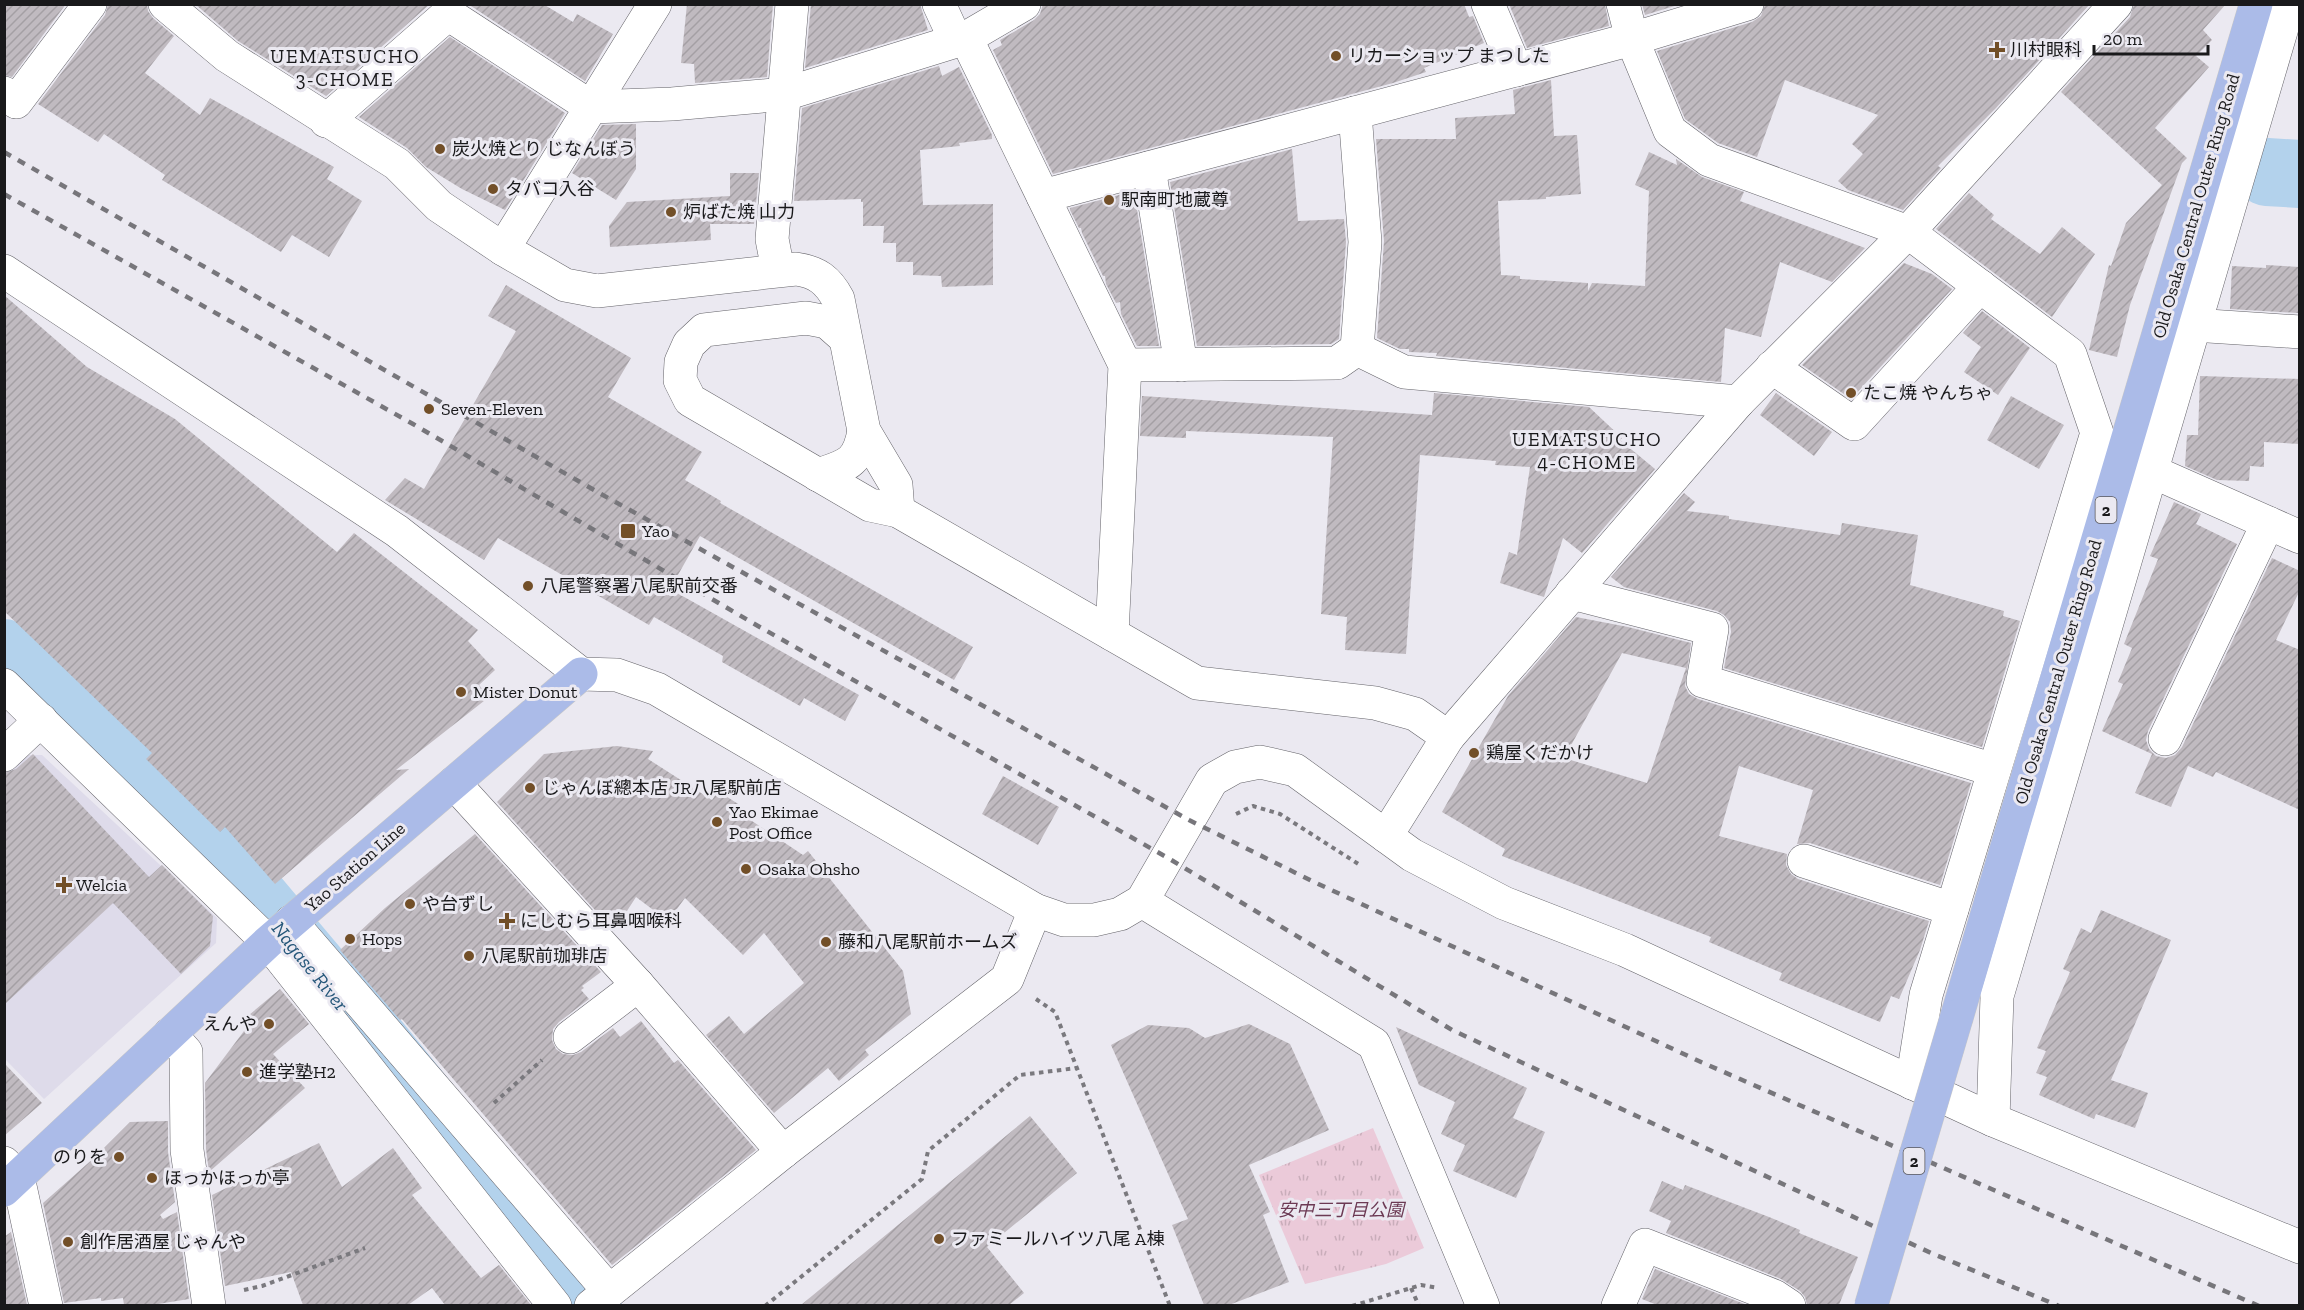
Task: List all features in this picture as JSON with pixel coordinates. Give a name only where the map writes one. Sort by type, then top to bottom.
[{"type":"main road","name":"Old Osaka Central Outer Ring Road","points":[[1870,1305],[2256,4]]},
{"type":"main road","name":"Yao Station Line","points":[[9,1177],[170,1034],[278,934],[581,674]]},
{"type":"street","points":[[4,93],[16,102],[90,4]]},
{"type":"street","points":[[165,4],[227,56],[397,164],[439,206],[503,249],[565,285],[597,291],[796,269],[811,271],[823,278],[838,299],[864,431],[896,485],[898,511]]},
{"type":"street","points":[[503,249],[655,4]]},
{"type":"street","points":[[778,270],[772,239],[792,4]]},
{"type":"street","points":[[939,4],[961,39],[1043,196],[1125,365],[1112,634]]},
{"type":"street","points":[[326,121],[448,14],[591,107],[672,104],[785,94],[961,39],[1024,4]]},
{"type":"street","points":[[1488,4],[1516,70]]},
{"type":"street","points":[[1623,4],[1632,39],[1670,131],[1709,160],[1908,232],[2070,354],[2097,434],[1926,995],[1912,1083]]},
{"type":"street","points":[[1386,836],[1448,737],[1738,402],[1908,232],[2116,4]]},
{"type":"street","points":[[1993,1120],[1997,996],[2289,4]]},
{"type":"street","points":[[1043,196],[1632,39],[1742,5]]},
{"type":"street","points":[[1355,113],[1365,242],[1357,349]]},
{"type":"street","points":[[1149,168],[1181,365]]},
{"type":"street","points":[[4,271],[397,531],[581,674],[617,675],[657,689],[1035,910],[1064,920],[1094,920],[1120,914],[1142,901],[1212,780],[1235,767],[1260,762],[1295,770],[1412,855],[1504,903],[1625,950],[1993,1120],[2300,1247]]},
{"type":"street","points":[[1772,367],[1854,424],[1980,286]]},
{"type":"street","points":[[845,338],[827,322],[806,318],[704,330],[689,344],[681,362],[680,380],[690,400],[870,505],[898,511],[1197,683],[1375,703],[1415,714],[1448,737]]},
{"type":"street","points":[[2193,325],[2300,332]]},
{"type":"street","points":[[1125,365],[1337,363],[1357,349]]},
{"type":"street","points":[[1357,349],[1404,372],[1738,402]]},
{"type":"street","points":[[818,475],[852,461],[861,450],[864,431]]},
{"type":"street","points":[[2151,471],[2300,537]]},
{"type":"street","points":[[2165,739],[2268,523]]},
{"type":"street","points":[[1572,593],[1712,629],[1703,681],[1994,770]]},
{"type":"street","points":[[4,685],[278,934],[467,1126],[599,1299],[783,1152],[1007,979],[1035,910]]},
{"type":"street","points":[[4,755],[41,720]]},
{"type":"street","points":[[454,783],[638,985],[783,1152]]},
{"type":"street","points":[[1804,861],[1952,909]]},
{"type":"street","points":[[1142,901],[1374,1044],[1483,1305]]},
{"type":"street","points":[[278,934],[555,1305]]},
{"type":"street","points":[[570,1036],[638,985]]},
{"type":"street","points":[[170,1034],[186,1052],[187,1150],[208,1302]]},
{"type":"street","points":[[9,1177],[46,1305]]},
{"type":"street","points":[[1618,1305],[1645,1245],[1774,1296],[1789,1305]]},
{"type":"path","points":[[1007,979],[1055,1012],[1170,1305]]},
{"type":"path","points":[[467,1126],[570,1036]]},
{"type":"path","points":[[765,1305],[922,1179],[928,1151],[1020,1075],[1077,1068]]},
{"type":"path","points":[[208,1302],[262,1286],[365,1248]]},
{"type":"path","points":[[1352,1305],[1421,1285],[1440,1289]]},
{"type":"path","points":[[1411,1288],[1419,1305]]},
{"type":"shaded area","points":[[23,755],[42,755],[217,918],[216,943],[44,1099],[5,1059],[5,773]]},
{"type":"green space","name":"安中三丁目公園","points":[[1373,1128],[1424,1248],[1386,1264],[1305,1284],[1259,1175]]},
{"type":"building","points":[[66,4],[12,77],[4,75],[4,5]]},
{"type":"building","points":[[108,4],[147,4],[148,11],[153,18],[174,36],[145,73],[200,115],[210,98],[334,167],[327,179],[362,201],[329,257],[292,235],[281,252],[162,180],[165,175],[104,134],[98,142],[38,104],[105,15]]},
{"type":"building","points":[[195,4],[430,4],[326,96],[238,41]]},
{"type":"building","points":[[468,4],[543,4],[573,22],[577,14],[613,34],[585,81]]},
{"type":"building","points":[[687,4],[773,4],[767,77],[695,83],[694,64],[681,63]]},
{"type":"building","points":[[811,4],[920,4],[928,30],[805,68]]},
{"type":"building","points":[[1043,4],[1464,4],[1469,17],[1473,16],[1484,43],[1424,68],[1426,72],[1393,83],[1053,174],[993,50],[1002,45],[1000,40],[1034,20],[1040,14]]},
{"type":"building","points":[[1509,4],[1605,4],[1609,26],[1527,48]]},
{"type":"building","points":[[1642,4],[1681,4],[1645,15]]},
{"type":"building","points":[[1765,4],[2090,4],[1996,108],[1938,166],[1941,168],[1903,210],[1848,190],[1838,181],[1863,154],[1852,144],[1878,115],[1785,80],[1757,157],[1718,143],[1685,119],[1657,51],[1752,22],[1761,16]]},
{"type":"building","points":[[2134,4],[2226,4],[2203,30],[2212,40],[2196,56],[2209,67],[2155,128],[2187,158],[2182,163],[2130,305],[2117,357],[2089,350],[2109,265],[2111,266],[2126,223],[2162,185],[2061,92],[2130,17]]},
{"type":"building","points":[[450,37],[565,113],[505,210],[462,189],[426,167],[407,148],[359,117]]},
{"type":"building","points":[[939,66],[942,76],[959,67],[992,139],[959,143],[960,146],[920,150],[923,205],[993,204],[993,285],[942,287],[941,276],[913,275],[913,262],[896,262],[896,243],[883,243],[884,226],[863,226],[861,199],[794,201],[802,108]]},
{"type":"building","points":[[1551,80],[1554,136],[1577,135],[1581,194],[1546,197],[1546,199],[1498,201],[1501,275],[1520,276],[1520,279],[1588,283],[1588,291],[1592,283],[1645,286],[1649,191],[1635,185],[1649,152],[1677,165],[1676,159],[1702,177],[1744,192],[1740,201],[1865,248],[1832,282],[1780,262],[1761,337],[1725,328],[1721,382],[1436,356],[1437,353],[1409,352],[1409,349],[1400,349],[1377,338],[1384,241],[1376,139],[1456,139],[1455,118],[1515,114],[1513,90]]},
{"type":"building","points":[[636,124],[636,169],[616,200],[572,173],[602,125]]},
{"type":"building","points":[[1292,149],[1298,221],[1344,219],[1346,242],[1339,339],[1331,344],[1197,346],[1170,182]]},
{"type":"building","points":[[730,173],[759,173],[754,224],[710,224],[711,240],[610,247],[609,226],[627,202],[730,196]]},
{"type":"building","points":[[1134,191],[1159,346],[1137,346],[1121,314],[1120,302],[1116,303],[1106,284],[1105,276],[1070,210],[1070,208]]},
{"type":"building","points":[[1969,193],[1994,215],[1991,219],[2040,254],[2062,227],[2095,254],[2052,317],[1936,229]]},
{"type":"building","points":[[1904,263],[1932,274],[1952,289],[1851,399],[1802,365]]},
{"type":"building","points":[[2266,265],[2300,267],[2298,313],[2230,309],[2232,266],[2266,268]]},
{"type":"building","points":[[506,285],[631,358],[608,397],[702,452],[685,480],[721,501],[720,503],[973,647],[954,680],[700,536],[670,589],[859,695],[845,721],[804,698],[800,706],[722,662],[723,656],[654,617],[649,625],[498,538],[484,560],[385,500],[405,478],[424,489],[516,331],[488,316]]},
{"type":"building","points":[[4,295],[87,367],[175,419],[337,552],[354,533],[478,630],[468,641],[495,670],[479,685],[489,697],[396,770],[409,769],[275,884],[225,827],[220,832],[146,759],[152,753],[4,611]]},
{"type":"building","points":[[1982,311],[2030,348],[1998,395],[1964,372],[1981,347],[1963,333]]},
{"type":"building","points":[[2200,376],[2300,379],[2300,444],[2264,442],[2264,467],[2250,466],[2249,481],[2217,480],[2185,466],[2187,435],[2198,435]]},
{"type":"building","points":[[1434,393],[1589,407],[1622,438],[1620,440],[1655,469],[1582,553],[1563,538],[1544,597],[1500,583],[1509,552],[1517,555],[1530,467],[1495,465],[1496,461],[1420,455],[1406,654],[1345,650],[1347,617],[1321,614],[1333,437],[1186,431],[1186,438],[1140,436],[1142,396],[1432,415]]},
{"type":"building","points":[[1776,393],[1832,432],[1814,456],[1760,415]]},
{"type":"building","points":[[2011,396],[2064,425],[2039,469],[1987,440]]},
{"type":"building","points":[[1684,493],[1695,502],[1687,511],[1729,516],[1729,519],[1840,535],[1842,523],[1918,535],[1910,585],[2004,611],[2003,616],[2020,621],[1982,747],[1724,668],[1731,632],[1730,622],[1724,615],[1717,611],[1624,587],[1611,577]]},
{"type":"building","points":[[2174,502],[2201,514],[2196,524],[2237,544],[2148,731],[2146,740],[2149,749],[2156,756],[2166,758],[2175,755],[2182,747],[2272,558],[2300,571],[2300,590],[2276,640],[2300,650],[2300,810],[2216,772],[2213,777],[2188,766],[2171,807],[2135,793],[2152,754],[2102,731],[2123,684],[2118,682],[2132,648],[2124,644],[2158,559],[2150,556]]},
{"type":"building","points":[[1576,617],[1691,643],[1685,686],[1689,694],[1698,699],[1971,783],[1940,885],[1810,843],[1797,844],[1813,790],[1739,766],[1719,836],[1787,854],[1786,865],[1791,874],[1798,879],[1929,921],[1920,950],[1899,999],[1891,996],[1880,1022],[1779,980],[1782,973],[1709,942],[1711,937],[1502,856],[1505,849],[1442,812],[1508,696]],"holes":[[[1622,653],[1686,668],[1647,783],[1564,758]]]},
{"type":"building","points":[[617,746],[653,751],[648,759],[712,800],[718,791],[749,811],[746,817],[803,855],[808,851],[903,971],[911,1014],[865,1050],[869,1055],[839,1081],[828,1068],[774,1113],[706,1035],[729,1016],[744,1034],[804,983],[764,933],[743,955],[685,898],[668,921],[636,897],[614,931],[497,802],[544,754]]},
{"type":"building","name":"Welcia","points":[[33,754],[149,877],[162,865],[213,916],[210,946],[181,974],[113,903],[4,1005],[4,773],[16,769]]},
{"type":"building","points":[[1003,776],[1059,807],[1038,845],[982,814]]},
{"type":"building","points":[[475,834],[601,972],[582,986],[584,988],[581,990],[589,999],[553,1029],[552,1040],[556,1049],[563,1054],[573,1055],[581,1052],[613,1028],[620,1037],[641,1021],[674,1063],[678,1060],[756,1150],[612,1265],[402,1019],[400,1020],[340,950],[385,908]]},
{"type":"building","points":[[2101,910],[2171,940],[2111,1080],[2148,1093],[2135,1128],[2096,1114],[2094,1119],[2039,1095],[2047,1077],[2036,1073],[2046,1051],[2037,1048],[2070,972],[2063,969],[2081,928],[2091,933]]},
{"type":"building","points":[[280,989],[309,1024],[273,1054],[305,1088],[209,1172],[206,1149],[205,1083],[253,1019],[249,1015]]},
{"type":"building","points":[[1249,1024],[1290,1044],[1329,1130],[1249,1165],[1270,1212],[1263,1215],[1289,1282],[1229,1305],[1204,1305],[1172,1225],[1188,1219],[1111,1045],[1148,1025],[1189,1028],[1205,1038]]},
{"type":"building","points":[[1396,1027],[1527,1088],[1513,1118],[1545,1132],[1516,1198],[1453,1171],[1465,1145],[1441,1134],[1455,1102],[1419,1085]]},
{"type":"building","points":[[4,1063],[42,1103],[4,1136]]},
{"type":"building","name":"ファミールハイツ八尾 A棟","points":[[1030,1116],[1077,1173],[987,1247],[1024,1293],[1009,1305],[801,1305]]},
{"type":"building","points":[[168,1121],[168,1152],[175,1202],[160,1215],[163,1219],[177,1212],[189,1299],[152,1305],[124,1305],[123,1298],[101,1301],[101,1298],[64,1303],[43,1203],[130,1122]]},
{"type":"building","points":[[319,1143],[342,1187],[393,1148],[422,1188],[412,1195],[481,1278],[499,1265],[531,1305],[445,1305],[432,1288],[408,1305],[303,1305],[291,1272],[225,1286],[212,1195]]},
{"type":"building","points":[[1662,1181],[1683,1190],[1685,1185],[1769,1217],[1800,1230],[1799,1233],[1858,1257],[1839,1305],[1807,1305],[1800,1291],[1781,1279],[1666,1233],[1671,1221],[1649,1211]]},
{"type":"building","points":[[11,1232],[27,1305],[4,1305],[4,1237]]},
{"type":"building","points":[[1655,1269],[1747,1305],[1657,1305],[1642,1299]]},
{"type":"waterway","points":[[2267,172],[2300,174]]},
{"type":"waterway","name":"Nagase River","points":[[4,653],[243,885],[366,1031],[588,1306]]},
{"type":"railway","points":[[4,152],[601,494],[1189,820],[1312,881],[1701,1062],[2259,1306]]},
{"type":"railway","points":[[4,194],[413,424],[758,626],[1168,858],[1452,1030],[1931,1253],[2059,1306]]},
{"type":"place","name":"川村眼科","points":[[1997,50]]},
{"type":"place","name":"リカーショップ まつした","points":[[1336,56]]},
{"type":"place","name":"炭火焼とり じなんぼう","points":[[440,149]]},
{"type":"place","name":"タバコ入谷","points":[[493,189]]},
{"type":"place","name":"駅南町地蔵尊","points":[[1109,200]]},
{"type":"place","name":"炉ばた焼 山力","points":[[671,212]]},
{"type":"place","name":"たこ焼 やんちゃ","points":[[1851,393]]},
{"type":"place","name":"Seven-Eleven","points":[[429,409]]},
{"type":"place","name":"Yao","points":[[628,531]]},
{"type":"place","name":"八尾警察署八尾駅前交番","points":[[528,586]]},
{"type":"place","name":"Mister Donut","points":[[461,692]]},
{"type":"place","name":"鶏屋くだかけ","points":[[1474,753]]},
{"type":"place","name":"じゃんぼ總本店 JR八尾駅前店","points":[[530,788]]},
{"type":"place","name":"Yao Ekimae Post Office","points":[[717,822]]},
{"type":"place","name":"Osaka Ohsho","points":[[746,869]]},
{"type":"place","name":"Welcia","points":[[64,885]]},
{"type":"place","name":"や台ずし","points":[[410,904]]},
{"type":"place","name":"にしむら耳鼻咽喉科","points":[[507,921]]},
{"type":"place","name":"Hops","points":[[350,939]]},
{"type":"place","name":"藤和八尾駅前ホームズ","points":[[826,942]]},
{"type":"place","name":"八尾駅前珈琲店","points":[[469,956]]},
{"type":"place","name":"えんや","points":[[269,1024]]},
{"type":"place","name":"進学塾H2","points":[[247,1072]]},
{"type":"place","name":"のりを","points":[[119,1157]]},
{"type":"place","name":"ほっかほっか亭","points":[[152,1178]]},
{"type":"place","name":"ファミールハイツ八尾 A棟","points":[[939,1239]]},
{"type":"place","name":"創作居酒屋 じゃんや","points":[[68,1242]]},
{"type":"district","name":"UEMATSUCHO 3-CHOME","points":[[345,68]]},
{"type":"district","name":"UEMATSUCHO 4-CHOME","points":[[1587,450]]}]
